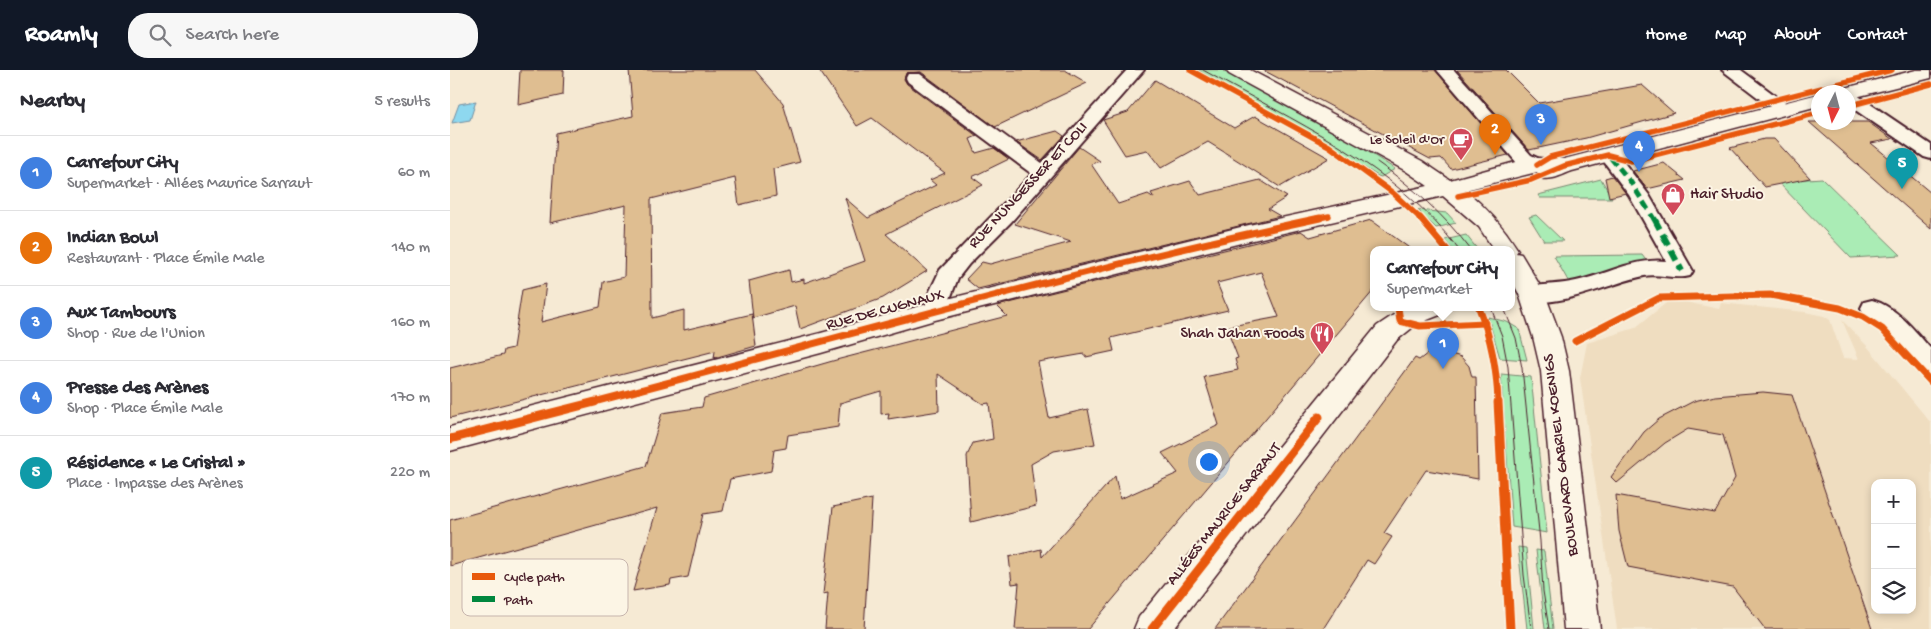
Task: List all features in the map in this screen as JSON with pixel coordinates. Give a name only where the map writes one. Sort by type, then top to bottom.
[{"type":"main road","points":[[1236,70],[1414,166],[1451,192],[1487,222],[1501,241]]},
{"type":"main road","points":[[1856,91],[1931,72]]},
{"type":"main road","points":[[1451,192],[1531,180],[1564,166],[1811,102]]},
{"type":"main road","points":[[1451,192],[1528,167],[1564,166]]},
{"type":"main road","name":"RUE DE CUGNAUX","points":[[450,439],[802,348],[935,311],[1249,234],[1422,195],[1451,192]]},
{"type":"main road","name":"BOULEVARD GABRIEL KOENIGS","points":[[1515,270],[1522,295],[1547,337],[1555,371],[1582,629]]},
{"type":"main road","name":"ALLÉES MAURICE SARRAUT","points":[[1152,629],[1387,333],[1408,317],[1423,311]]},
{"type":"street","name":"RUE NUNGESSER ET COLI","points":[[935,311],[948,275],[961,259],[1004,217],[1136,70]]},
{"type":"street","points":[[1444,70],[1524,159],[1528,167]]},
{"type":"street","points":[[1730,70],[1783,108]]},
{"type":"street","points":[[914,78],[1043,173]]},
{"type":"street","points":[[1856,103],[1931,153]]},
{"type":"street","points":[[1522,295],[1572,290],[1644,269],[1660,268],[1682,271],[1672,250],[1622,170],[1608,155]]},
{"type":"street","points":[[1872,308],[1894,323],[1931,366]]},
{"type":"shaded area","points":[[1671,299],[1719,309],[1721,303],[1805,312],[1824,316],[1830,320],[1843,358],[1859,359],[1842,320],[1867,346],[1931,423],[1931,629],[1617,629],[1580,378],[1587,343],[1635,328]]},
{"type":"green space","points":[[1198,70],[1222,70],[1353,142],[1395,169],[1381,177],[1378,176],[1329,145]]},
{"type":"green space","points":[[1822,178],[1901,255],[1851,258],[1777,181]]},
{"type":"green space","points":[[1601,179],[1612,198],[1540,198],[1538,195]]},
{"type":"green space","points":[[1418,210],[1447,213],[1456,223],[1436,228]]},
{"type":"green space","points":[[1536,215],[1563,241],[1544,241],[1529,217]]},
{"type":"green space","points":[[1466,235],[1475,246],[1450,246],[1445,240]]},
{"type":"green space","points":[[1642,255],[1648,263],[1571,286],[1554,256]]},
{"type":"green space","points":[[1488,317],[1507,322],[1519,329],[1527,360],[1500,358]]},
{"type":"green space","points":[[1501,374],[1531,377],[1547,533],[1512,527]]},
{"type":"green space","points":[[1518,547],[1526,548],[1534,629],[1527,629]]},
{"type":"green space","points":[[1536,550],[1544,551],[1553,629],[1545,629]]},
{"type":"water","points":[[476,101],[470,120],[452,123],[459,104]]},
{"type":"building","points":[[520,70],[564,70],[563,95],[518,105]]},
{"type":"building","points":[[629,70],[755,70],[783,103],[800,162],[773,169],[776,196],[739,205],[735,178],[651,199],[652,318],[684,310],[684,330],[752,314],[756,346],[714,358],[715,351],[450,418],[450,368],[503,355],[504,350],[513,348],[522,290],[546,284],[541,322],[600,307],[603,282],[624,277],[626,205],[550,223],[556,133],[633,116]]},
{"type":"building","points":[[819,70],[1065,70],[1087,83],[995,127],[921,72],[906,73],[904,79],[907,84],[977,136],[970,139],[976,153],[994,148],[1009,159],[972,177],[983,185],[886,234],[927,271],[883,298],[800,329],[795,306],[753,318],[749,281],[789,270],[791,282],[804,279],[804,283],[865,261],[845,198],[868,218],[936,185],[930,180],[945,173],[872,118],[857,126]]},
{"type":"building","points":[[1263,70],[1435,70],[1508,155],[1451,169],[1441,158],[1430,159]]},
{"type":"building","points":[[1457,70],[1506,70],[1539,103],[1642,85],[1674,113],[1586,138],[1529,150]]},
{"type":"building","points":[[1155,80],[1234,128],[1255,116],[1329,158],[1280,187],[1208,142],[1161,168],[1147,150],[1125,155],[1103,120],[1128,112]]},
{"type":"building","points":[[1856,122],[1868,122],[1892,139],[1871,143],[1931,193],[1931,229],[1818,130],[1856,130]]},
{"type":"building","points":[[1057,131],[1064,136],[1042,160],[1016,142]]},
{"type":"building","points":[[1764,139],[1774,139],[1810,178],[1765,187],[1730,148]]},
{"type":"building","points":[[1079,147],[1100,161],[1091,164],[1118,204],[1148,194],[1154,198],[1151,193],[1190,181],[1200,195],[1260,180],[1287,197],[1268,209],[1280,216],[978,289],[966,279],[982,262],[990,264],[1071,242],[1015,224]]},
{"type":"building","points":[[1664,163],[1685,180],[1647,189],[1633,171]]},
{"type":"building","points":[[1612,176],[1626,193],[1609,197],[1605,178]]},
{"type":"building","points":[[1371,220],[1407,246],[1370,246],[1370,295],[1088,629],[1015,629],[1019,583],[1012,584],[1009,557],[1041,549],[1042,557],[1115,476],[1120,499],[1178,473],[1162,453],[1219,425],[1204,377],[1238,370],[1235,359],[1238,358],[1226,327],[1279,317],[1261,272],[1217,283],[1228,310],[1111,338],[1114,351],[1086,357],[1084,354],[1038,362],[1049,418],[1088,409],[1095,444],[1054,451],[1031,464],[1036,506],[971,522],[967,456],[973,443],[993,439],[989,403],[983,404],[938,374],[939,411],[888,419],[889,413],[881,414],[881,391],[840,403],[838,427],[788,435],[786,448],[774,450],[771,471],[730,479],[723,511],[703,514],[688,577],[671,580],[670,585],[633,591],[657,508],[475,559],[462,559],[462,563],[450,566],[450,520],[646,466],[662,413],[702,407],[704,398],[836,360],[1007,316],[997,306],[1301,231],[1310,237]]},
{"type":"building","points":[[1438,350],[1461,357],[1469,366],[1472,377],[1476,377],[1478,479],[1426,470],[1384,533],[1392,537],[1374,564],[1367,560],[1323,629],[1215,629],[1415,358],[1419,360],[1428,353]]},
{"type":"building","points":[[1763,392],[1792,395],[1872,629],[1765,629],[1733,587],[1628,567],[1619,531],[1616,495],[1715,513],[1735,478],[1723,435],[1688,429],[1665,443],[1617,483],[1611,477],[1644,432],[1659,419],[1694,401],[1715,396]]},
{"type":"building","points":[[872,499],[864,629],[825,629],[828,593],[823,594],[833,507]]},
{"type":"tram line","points":[[1203,70],[1307,127],[1374,169],[1405,193],[1434,220],[1456,246]]},
{"type":"tram line","points":[[1377,162],[1427,202],[1468,246]]},
{"type":"tram line","points":[[1492,311],[1502,336],[1508,367],[1524,575],[1531,629]]},
{"type":"tram line","points":[[1505,311],[1516,338],[1522,368],[1540,541],[1543,591],[1549,629]]},
{"type":"marked path","points":[[1610,157],[1640,195],[1659,226],[1682,271]]},
{"type":"cycle path","points":[[1190,70],[1295,126],[1362,168],[1422,220],[1444,246]]},
{"type":"cycle path","points":[[1537,165],[1550,157],[1892,70]]},
{"type":"cycle path","points":[[1856,104],[1931,84]]},
{"type":"cycle path","points":[[1458,196],[1531,180],[1564,166],[1608,155],[1631,161],[1811,115]]},
{"type":"cycle path","points":[[450,439],[821,343],[935,311],[1249,233],[1329,216]]},
{"type":"cycle path","points":[[1575,341],[1659,298],[1770,295],[1840,308],[1863,317],[1882,329],[1931,382]]},
{"type":"cycle path","points":[[1398,311],[1400,321],[1420,326],[1485,323]]},
{"type":"cycle path","points":[[1480,311],[1485,323],[1497,377],[1510,629]]},
{"type":"cycle path","points":[[1152,629],[1319,417]]},
{"type":"place","name":"Aux Tambours","points":[[1541,145]]},
{"type":"place","name":"Indian Bowl","points":[[1495,155]]},
{"type":"place","name":"Le Soleil d'Or","points":[[1461,161]]},
{"type":"place","name":"Presse des Arènes","points":[[1639,172]]},
{"type":"place","name":"Résidence « Le Cristal »","points":[[1902,189]]},
{"type":"place","name":"Hair Studio","points":[[1673,216]]},
{"type":"place","name":"Shah Jahan Foods","points":[[1322,355]]},
{"type":"place","name":"Carrefour City","points":[[1443,369]]}]
